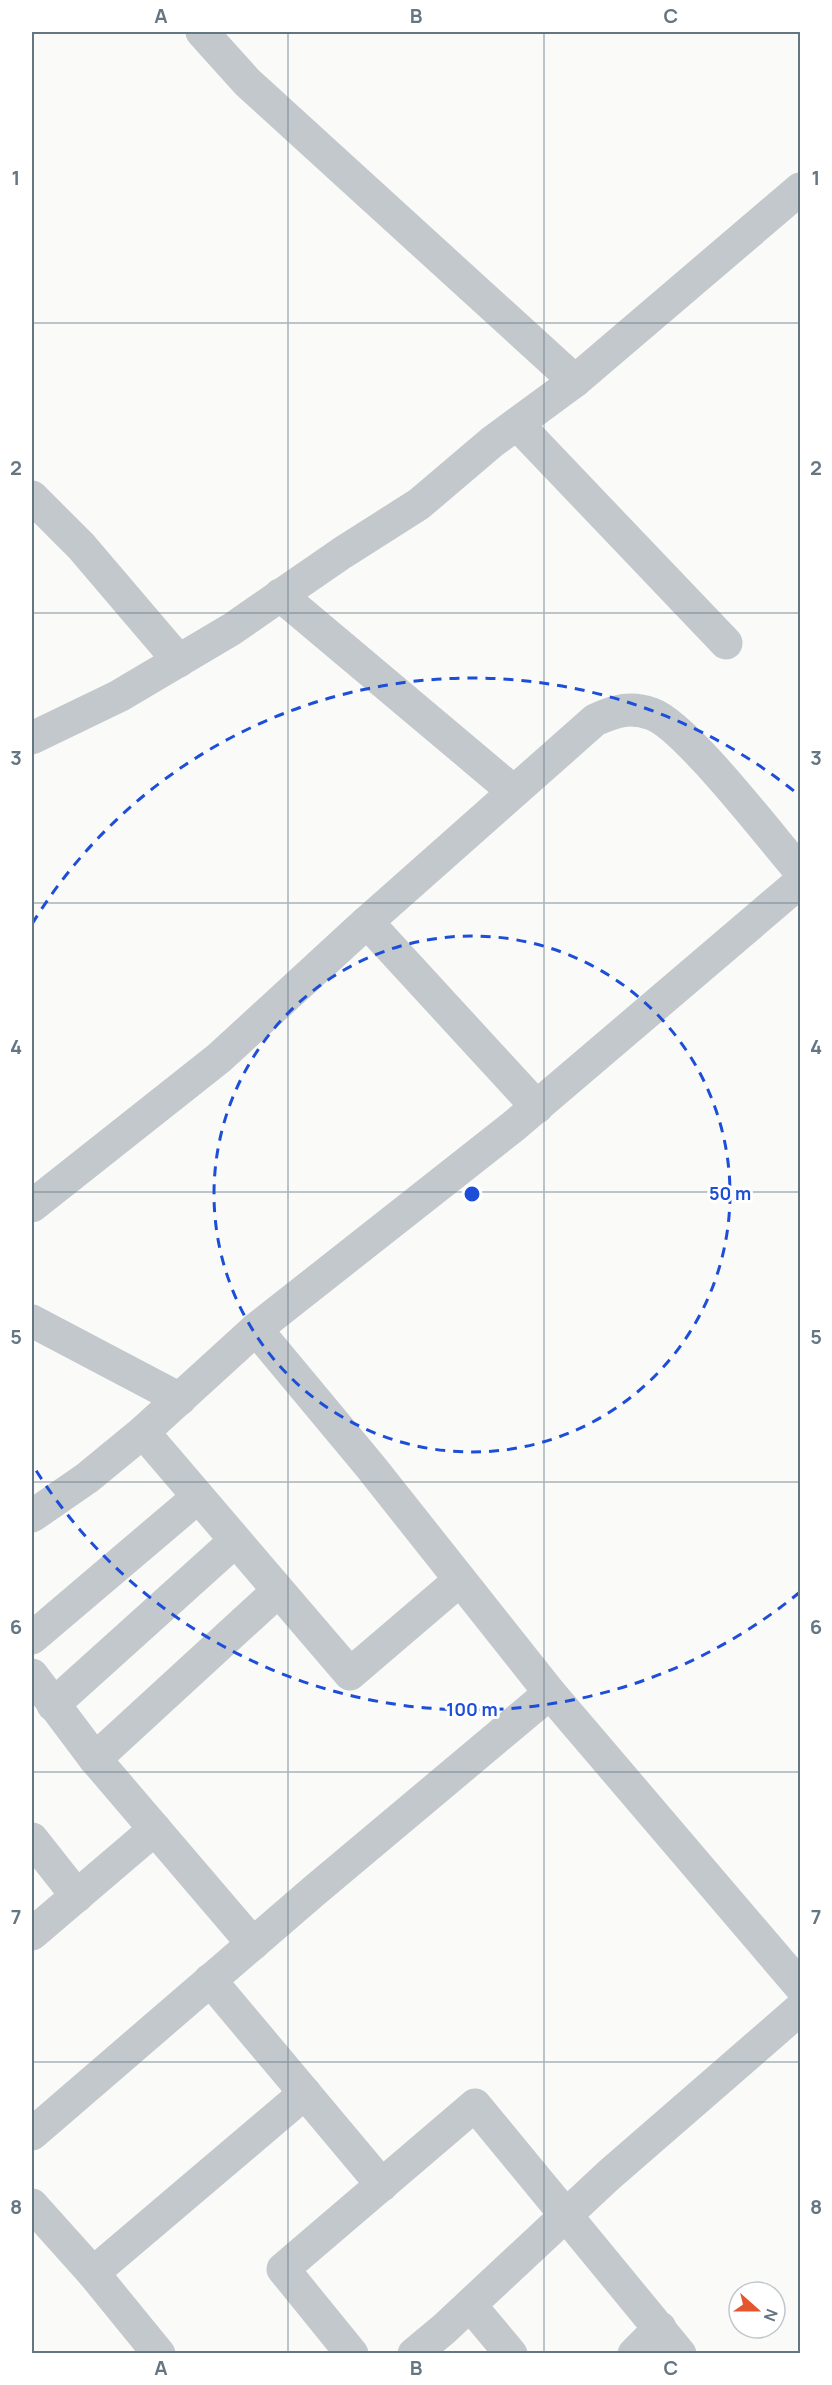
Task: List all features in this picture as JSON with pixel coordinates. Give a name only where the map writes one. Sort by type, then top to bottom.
[{"type":"street","points":[[202,32],[247,82],[575,381]]},
{"type":"street","points":[[32,738],[120,696],[232,629],[419,504],[575,381],[801,189]]},
{"type":"street","points":[[518,424],[726,643]]},
{"type":"street","points":[[32,496],[81,546],[179,661]]},
{"type":"street","points":[[280,595],[513,791]]},
{"type":"street","points":[[32,1206],[219,1058],[367,922],[595,720],[623,708],[654,714],[681,733],[801,871]]},
{"type":"street","points":[[32,1516],[87,1478],[143,1432],[256,1329],[537,1107],[801,882]]},
{"type":"street","points":[[367,922],[537,1107]]},
{"type":"street","points":[[32,1321],[180,1399]]},
{"type":"street","points":[[256,1329],[550,1693],[801,1986]]},
{"type":"street","points":[[143,1432],[350,1674],[460,1580]]},
{"type":"street","points":[[32,1638],[198,1497]]},
{"type":"street","points":[[53,1705],[235,1541]]},
{"type":"street","points":[[95,1759],[278,1591]]},
{"type":"street","points":[[32,1675],[95,1759],[253,1944]]},
{"type":"street","points":[[32,2134],[210,1980],[550,1693]]},
{"type":"street","points":[[32,1934],[155,1829]]},
{"type":"street","points":[[32,1839],[77,1896]]},
{"type":"street","points":[[210,1980],[382,2185]]},
{"type":"street","points":[[414,2354],[609,2175],[801,2009]]},
{"type":"street","points":[[93,2273],[305,2093]]},
{"type":"street","points":[[352,2354],[283,2269],[475,2105],[670,2341],[634,2354]]},
{"type":"street","points":[[32,2205],[93,2273],[159,2354]]},
{"type":"street","points":[[470,2305],[511,2354]]}]
